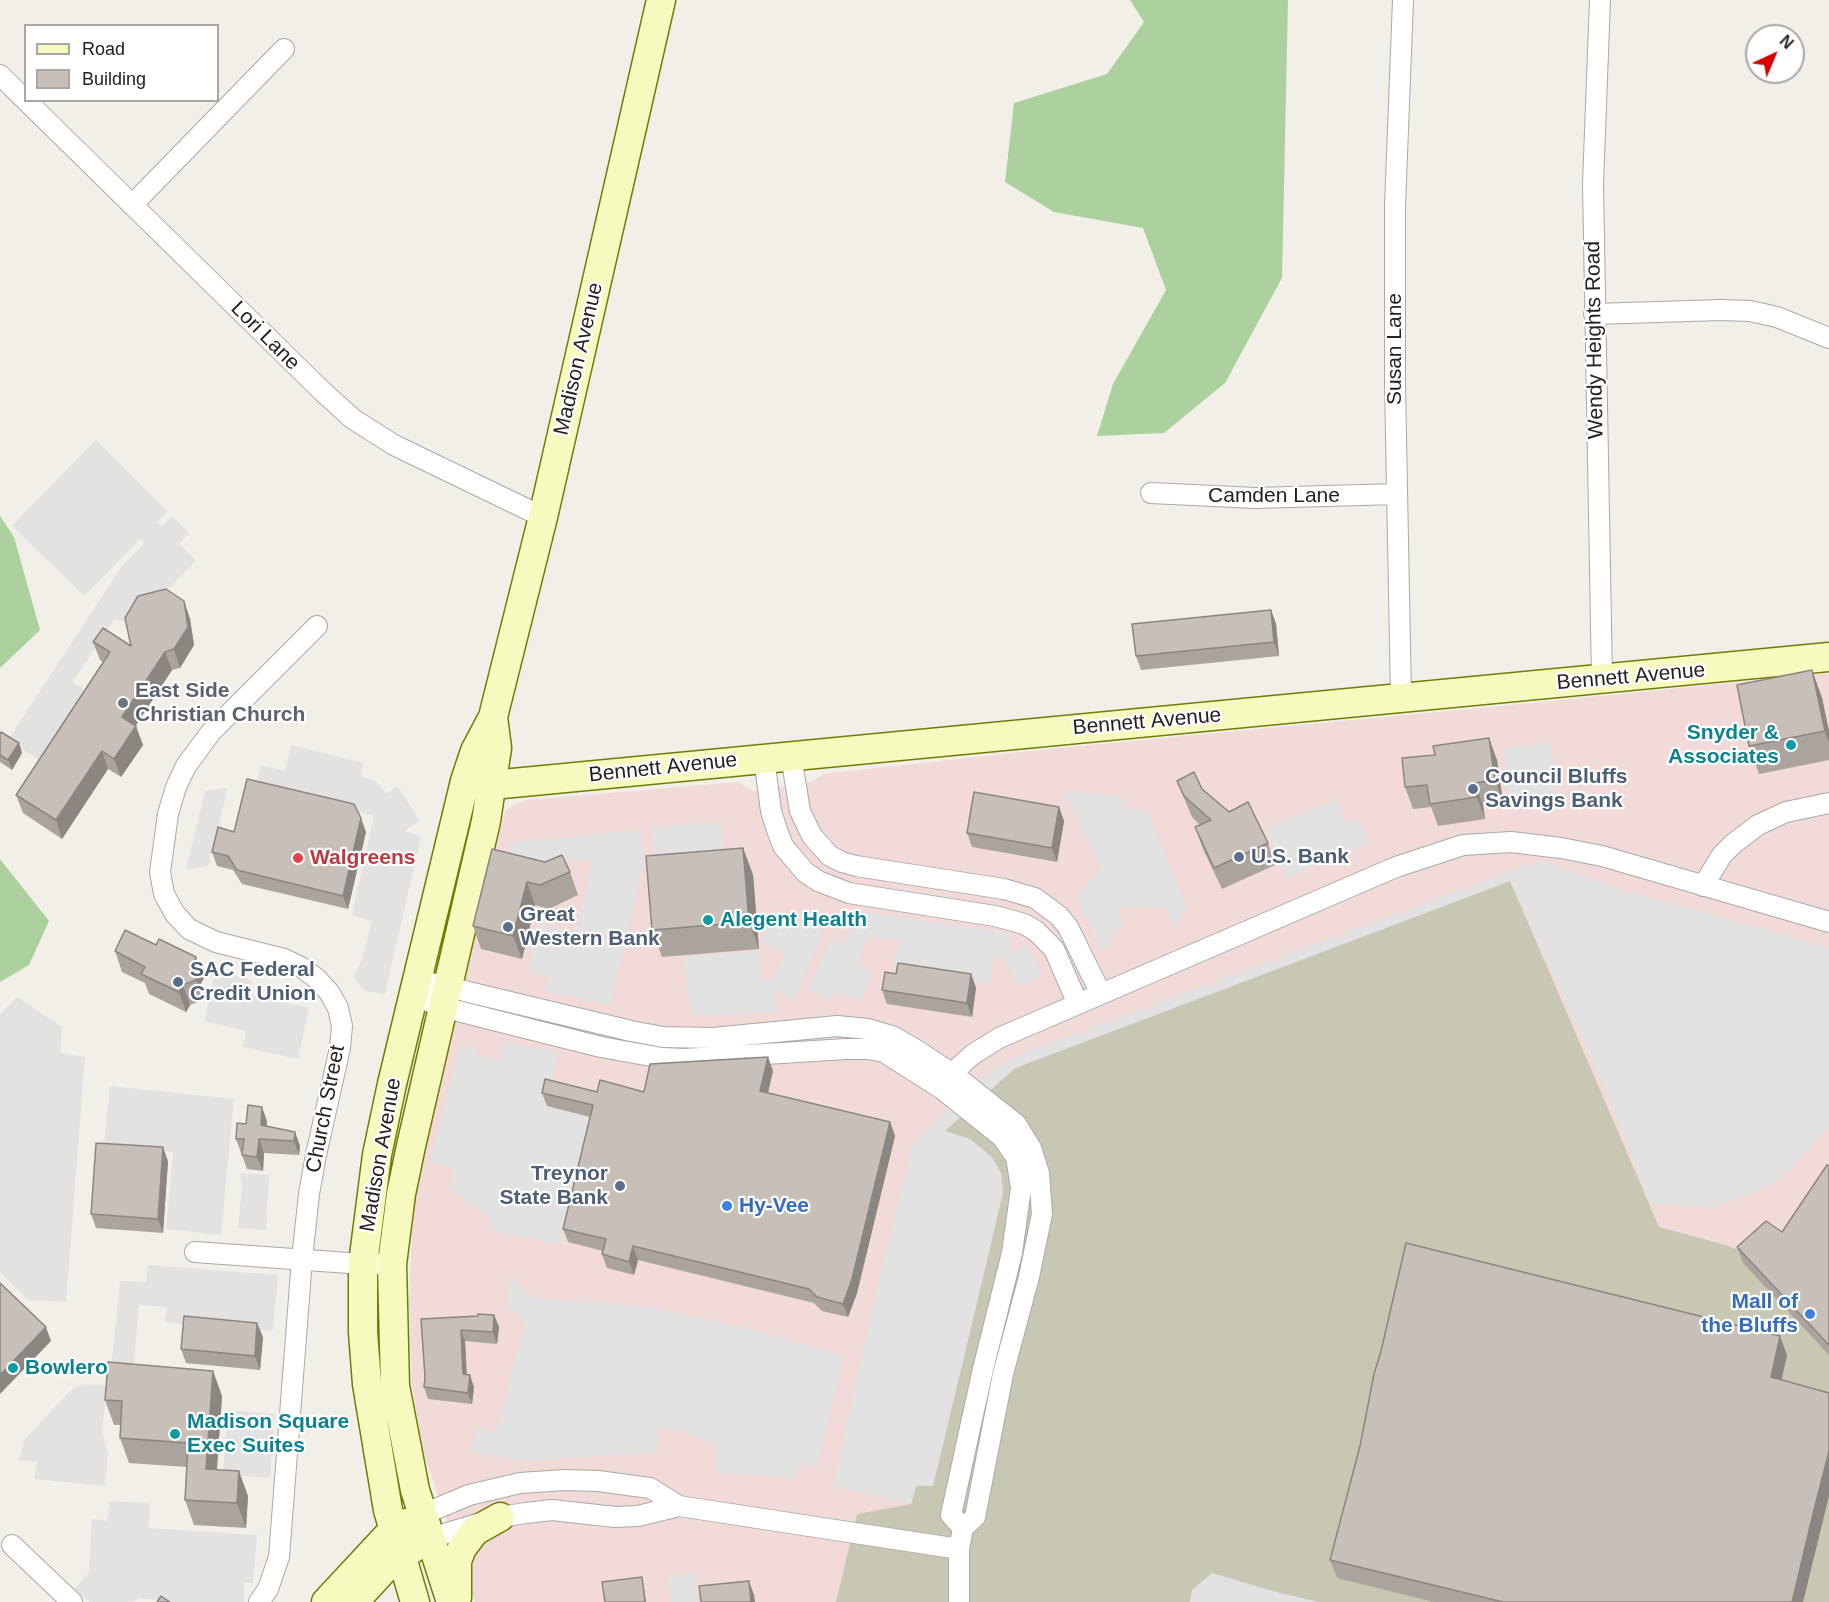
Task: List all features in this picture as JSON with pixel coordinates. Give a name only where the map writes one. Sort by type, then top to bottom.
[{"type":"main road","name":"Madison Avenue","points":[[415,1602],[383,1485],[367,1384],[363,1332],[363,1264],[377,1155],[415,990],[478,783],[497,748],[493,717],[543,517],[661,0]]},
{"type":"main road","name":"Bennett Avenue","points":[[478,783],[778,757],[1829,657]]},
{"type":"main road","name":"Madison Avenue","points":[[451,1602],[409,1462],[395,1386],[392,1264],[403,1185],[486,821],[478,783]]},
{"type":"main road","points":[[457,1602],[457,1561],[462,1548],[475,1531],[500,1517]]},
{"type":"main road","points":[[326,1602],[397,1543],[427,1526]]},
{"type":"main road","points":[[354,1602],[385,1568],[397,1543]]},
{"type":"street","name":"Susan Lane","points":[[1401,698],[1395,206],[1403,0]]},
{"type":"street","name":"Wendy Heights Road","points":[[1600,0],[1593,184],[1602,680]]},
{"type":"street","points":[[132,205],[284,49]]},
{"type":"street","name":"Lori Lane","points":[[0,75],[24,99]]},
{"type":"street","name":"Lori Lane","points":[[27,102],[313,383],[353,419],[394,445],[543,517]]},
{"type":"street","points":[[1594,314],[1750,311],[1777,317],[1829,338]]},
{"type":"street","name":"Camden Lane","points":[[1151,493],[1255,498],[1397,494]]},
{"type":"street","name":"Church Street","points":[[259,1602],[275,1573],[281,1538],[302,1259],[316,1155],[340,1048],[342,1026],[338,1008],[329,992],[301,967],[284,959],[216,942],[189,929],[175,914],[164,894],[160,872],[168,814],[176,787],[186,766],[211,732],[316,626]]},
{"type":"street","points":[[778,757],[812,836],[831,856],[842,862],[865,868],[1004,890],[1035,898],[1059,916],[1068,927],[1101,994]]},
{"type":"street","points":[[778,757],[771,811],[783,846],[805,872],[818,881],[849,893],[995,916],[1024,924],[1036,931],[1053,949],[1078,1004]]},
{"type":"street","points":[[1703,886],[1722,855],[1758,825],[1786,812],[1829,803]]},
{"type":"street","points":[[947,1082],[972,1055],[991,1043],[1396,867],[1463,845],[1511,842],[1552,846],[1602,856],[1829,922]]},
{"type":"street","points":[[415,990],[428,1000],[445,997],[601,1047],[662,1058],[868,1049],[884,1052],[947,1082],[1002,1137],[1016,1157],[1021,1188],[1012,1253],[951,1515],[963,1528],[959,1549],[959,1602]]},
{"type":"street","points":[[195,1252],[392,1264]]},
{"type":"street","points":[[427,1526],[469,1495],[520,1483],[565,1480],[598,1481],[650,1488],[679,1506]]},
{"type":"street","points":[[427,1526],[552,1510],[615,1517],[638,1516],[679,1506],[959,1549]]},
{"type":"street","points":[[12,1545],[72,1602]]},
{"type":"shaded area","points":[[96,440],[168,511],[157,522],[162,527],[172,516],[189,533],[179,544],[196,561],[160,597],[136,626],[114,619],[73,682],[95,697],[50,767],[8,740],[122,566],[145,543],[140,539],[84,596],[12,526]]},
{"type":"shaded area","name":"Mall of the Bluffs","points":[[1829,673],[1829,1602],[475,1602],[421,1446],[412,1384],[409,1304],[411,1251],[414,1195],[506,810],[526,800],[738,782],[753,791],[812,782],[823,774],[1038,750]]},
{"type":"shaded area","points":[[1551,743],[1557,798],[1509,803],[1504,748]]},
{"type":"shaded area","points":[[291,745],[364,763],[361,776],[377,782],[386,794],[397,786],[420,820],[405,831],[421,837],[385,994],[365,991],[353,978],[362,959],[372,921],[352,915],[374,816],[255,788],[261,765],[285,771]]},
{"type":"shaded area","points":[[228,788],[208,866],[186,869],[205,791]]},
{"type":"shaded area","points":[[1064,791],[1120,796],[1126,809],[1146,810],[1187,907],[1175,928],[1165,907],[1116,907],[1123,924],[1101,952],[1077,896],[1101,868]]},
{"type":"shaded area","points":[[1336,799],[1346,823],[1358,819],[1369,843],[1286,878],[1265,829]]},
{"type":"shaded area","points":[[721,822],[725,874],[657,879],[652,827]]},
{"type":"shaded area","points":[[640,830],[643,866],[610,1005],[544,991],[548,976],[528,971],[539,924],[576,932],[593,859],[530,862],[504,869],[512,842]]},
{"type":"shaded area","points":[[1539,860],[1622,890],[1829,948],[1829,1127],[1789,1170],[1768,1185],[1713,1208],[1649,1203],[1608,1095],[1510,881],[1015,1068],[945,1131],[970,1139],[992,1157],[1001,1173],[1003,1192],[933,1486],[916,1486],[911,1504],[833,1486],[876,1293],[913,1143],[983,1077],[1010,1058]]},
{"type":"shaded area","name":"Mall of the Bluffs","points":[[1510,881],[1659,1227],[1752,1254],[1829,1355],[1829,1602],[836,1602],[857,1514],[911,1504],[916,1486],[933,1486],[1003,1192],[944,1131],[1015,1068]]},
{"type":"shaded area","points":[[775,909],[823,930],[794,1000],[773,991],[776,1012],[691,1016],[684,957],[759,952],[762,980],[773,980],[785,952],[761,943]]},
{"type":"shaded area","points":[[858,911],[1011,934],[1009,952],[1028,945],[1042,977],[1017,987],[1005,959],[994,957],[989,984],[893,969],[899,941],[868,936],[856,964],[873,972],[860,1003],[836,993],[833,1001],[808,991],[831,939],[845,943]]},
{"type":"shaded area","points":[[215,971],[252,980],[249,994],[309,1008],[298,1059],[243,1047],[246,1031],[204,1021]]},
{"type":"shaded area","points":[[17,997],[62,1027],[60,1053],[85,1057],[66,1302],[29,1300],[0,1272],[0,1014]]},
{"type":"shaded area","points":[[505,1041],[558,1053],[552,1079],[573,1084],[570,1094],[595,1100],[560,1245],[490,1230],[492,1220],[449,1188],[453,1168],[430,1162],[460,1045],[476,1048],[475,1054],[499,1060]]},
{"type":"shaded area","points":[[110,1086],[234,1099],[221,1235],[166,1229],[173,1152],[104,1145]]},
{"type":"shaded area","points":[[240,1173],[269,1175],[266,1230],[238,1228],[242,1187]]},
{"type":"shaded area","points":[[148,1265],[278,1275],[273,1331],[165,1322],[167,1307],[139,1305],[133,1371],[111,1370],[120,1281],[146,1282]]},
{"type":"shaded area","points":[[511,1277],[532,1298],[651,1307],[749,1329],[844,1356],[817,1467],[799,1464],[795,1478],[714,1472],[714,1444],[675,1430],[658,1428],[657,1452],[517,1461],[471,1452],[476,1428],[496,1431],[525,1322],[506,1304]]},
{"type":"shaded area","points":[[83,1384],[107,1386],[102,1432],[108,1453],[105,1486],[34,1479],[37,1462],[19,1460],[25,1439],[70,1391]]},
{"type":"shaded area","points":[[228,1410],[275,1414],[270,1478],[223,1474]]},
{"type":"shaded area","points":[[110,1501],[150,1503],[148,1528],[257,1535],[253,1583],[244,1583],[244,1602],[163,1602],[139,1598],[133,1602],[90,1602],[75,1589],[89,1573],[92,1519],[107,1521]]},
{"type":"shaded area","points":[[694,1572],[698,1602],[671,1602],[668,1575]]},
{"type":"shaded area","points":[[1212,1573],[1319,1602],[1190,1602],[1192,1590]]},
{"type":"green space","points":[[1130,0],[1288,0],[1282,278],[1225,383],[1164,433],[1097,436],[1113,384],[1166,290],[1143,228],[1054,212],[1005,182],[1014,103],[1107,74],[1144,22]]},
{"type":"green space","points":[[0,516],[14,537],[40,630],[0,668]]},
{"type":"green space","points":[[0,859],[49,921],[29,965],[0,982]]},
{"type":"building","name":"East Side Christian Church","points":[[166,589],[184,601],[188,627],[174,649],[165,652],[122,717],[136,726],[114,759],[102,751],[56,820],[16,795],[110,652],[93,642],[103,628],[131,646],[125,618],[138,596]]},
{"type":"building","points":[[1271,610],[1274,642],[1136,656],[1132,624]]},
{"type":"building","points":[[1812,670],[1825,731],[1749,746],[1737,685]]},
{"type":"building","points":[[1,732],[19,743],[8,760],[0,755]]},
{"type":"building","points":[[1489,738],[1495,780],[1475,783],[1477,797],[1430,804],[1427,785],[1405,787],[1402,758],[1435,755],[1433,746]]},
{"type":"building","points":[[1194,772],[1202,789],[1229,812],[1248,802],[1268,843],[1214,868],[1195,827],[1211,820],[1184,796],[1177,781]]},
{"type":"building","name":"Walgreens","points":[[247,779],[354,804],[361,818],[343,896],[237,870],[228,856],[212,852],[218,827],[234,832]]},
{"type":"building","points":[[974,792],[1059,807],[1052,848],[967,833]]},
{"type":"building","points":[[743,848],[749,922],[652,930],[646,856]]},
{"type":"building","points":[[492,849],[545,862],[562,855],[570,872],[540,885],[527,882],[513,936],[473,926]]},
{"type":"building","points":[[125,930],[156,945],[159,939],[196,957],[192,967],[196,980],[183,985],[179,992],[141,974],[145,967],[115,951]]},
{"type":"building","points":[[898,963],[971,974],[967,1003],[882,990],[885,972],[896,974]]},
{"type":"building","name":"Hy-Vee","points":[[768,1057],[760,1091],[890,1122],[852,1279],[843,1304],[817,1297],[809,1289],[633,1246],[629,1262],[602,1254],[606,1239],[563,1229],[593,1105],[542,1093],[545,1079],[597,1092],[600,1080],[644,1092],[650,1064]]},
{"type":"building","points":[[248,1105],[262,1107],[261,1125],[295,1132],[294,1141],[259,1139],[257,1157],[242,1155],[244,1139],[236,1139],[237,1123],[246,1124]]},
{"type":"building","points":[[96,1143],[163,1147],[158,1219],[91,1214]]},
{"type":"building","points":[[1827,1165],[1829,1166],[1829,1345],[1737,1247],[1766,1221],[1782,1232]]},
{"type":"building","points":[[1406,1243],[1780,1336],[1771,1377],[1829,1393],[1829,1451],[1792,1602],[1503,1602],[1330,1560],[1360,1446],[1374,1374]]},
{"type":"building","name":"Bowlero","points":[[0,1283],[46,1327],[0,1375]]},
{"type":"building","points":[[478,1314],[494,1315],[493,1332],[461,1330],[463,1374],[470,1375],[468,1393],[424,1387],[421,1319],[478,1316]]},
{"type":"building","points":[[184,1316],[257,1323],[255,1356],[181,1349]]},
{"type":"building","points":[[108,1362],[213,1371],[206,1469],[239,1471],[237,1503],[185,1500],[188,1443],[120,1438],[122,1401],[105,1400]]},
{"type":"building","points":[[642,1577],[645,1602],[605,1602],[602,1582]]},
{"type":"building","points":[[749,1581],[751,1602],[701,1602],[699,1586]]},
{"type":"building","points":[[161,1596],[170,1602],[157,1602]]},
{"type":"place","name":"East Side Christian Church","points":[[123,703]]},
{"type":"place","name":"Snyder & Associates","points":[[1791,745]]},
{"type":"place","name":"Council Bluffs Savings Bank","points":[[1473,789]]},
{"type":"place","name":"U.S. Bank","points":[[1239,857]]},
{"type":"place","name":"Walgreens","points":[[298,858]]},
{"type":"place","name":"Alegent Health","points":[[708,920]]},
{"type":"place","name":"Great Western Bank","points":[[508,927]]},
{"type":"place","name":"SAC Federal Credit Union","points":[[178,982]]},
{"type":"place","name":"Treynor State Bank","points":[[620,1186]]},
{"type":"place","name":"Hy-Vee","points":[[727,1206]]},
{"type":"place","name":"Mall of the Bluffs","points":[[1810,1314]]},
{"type":"place","name":"Bowlero","points":[[13,1368]]},
{"type":"place","name":"Madison Square Exec Suites","points":[[175,1434]]}]
